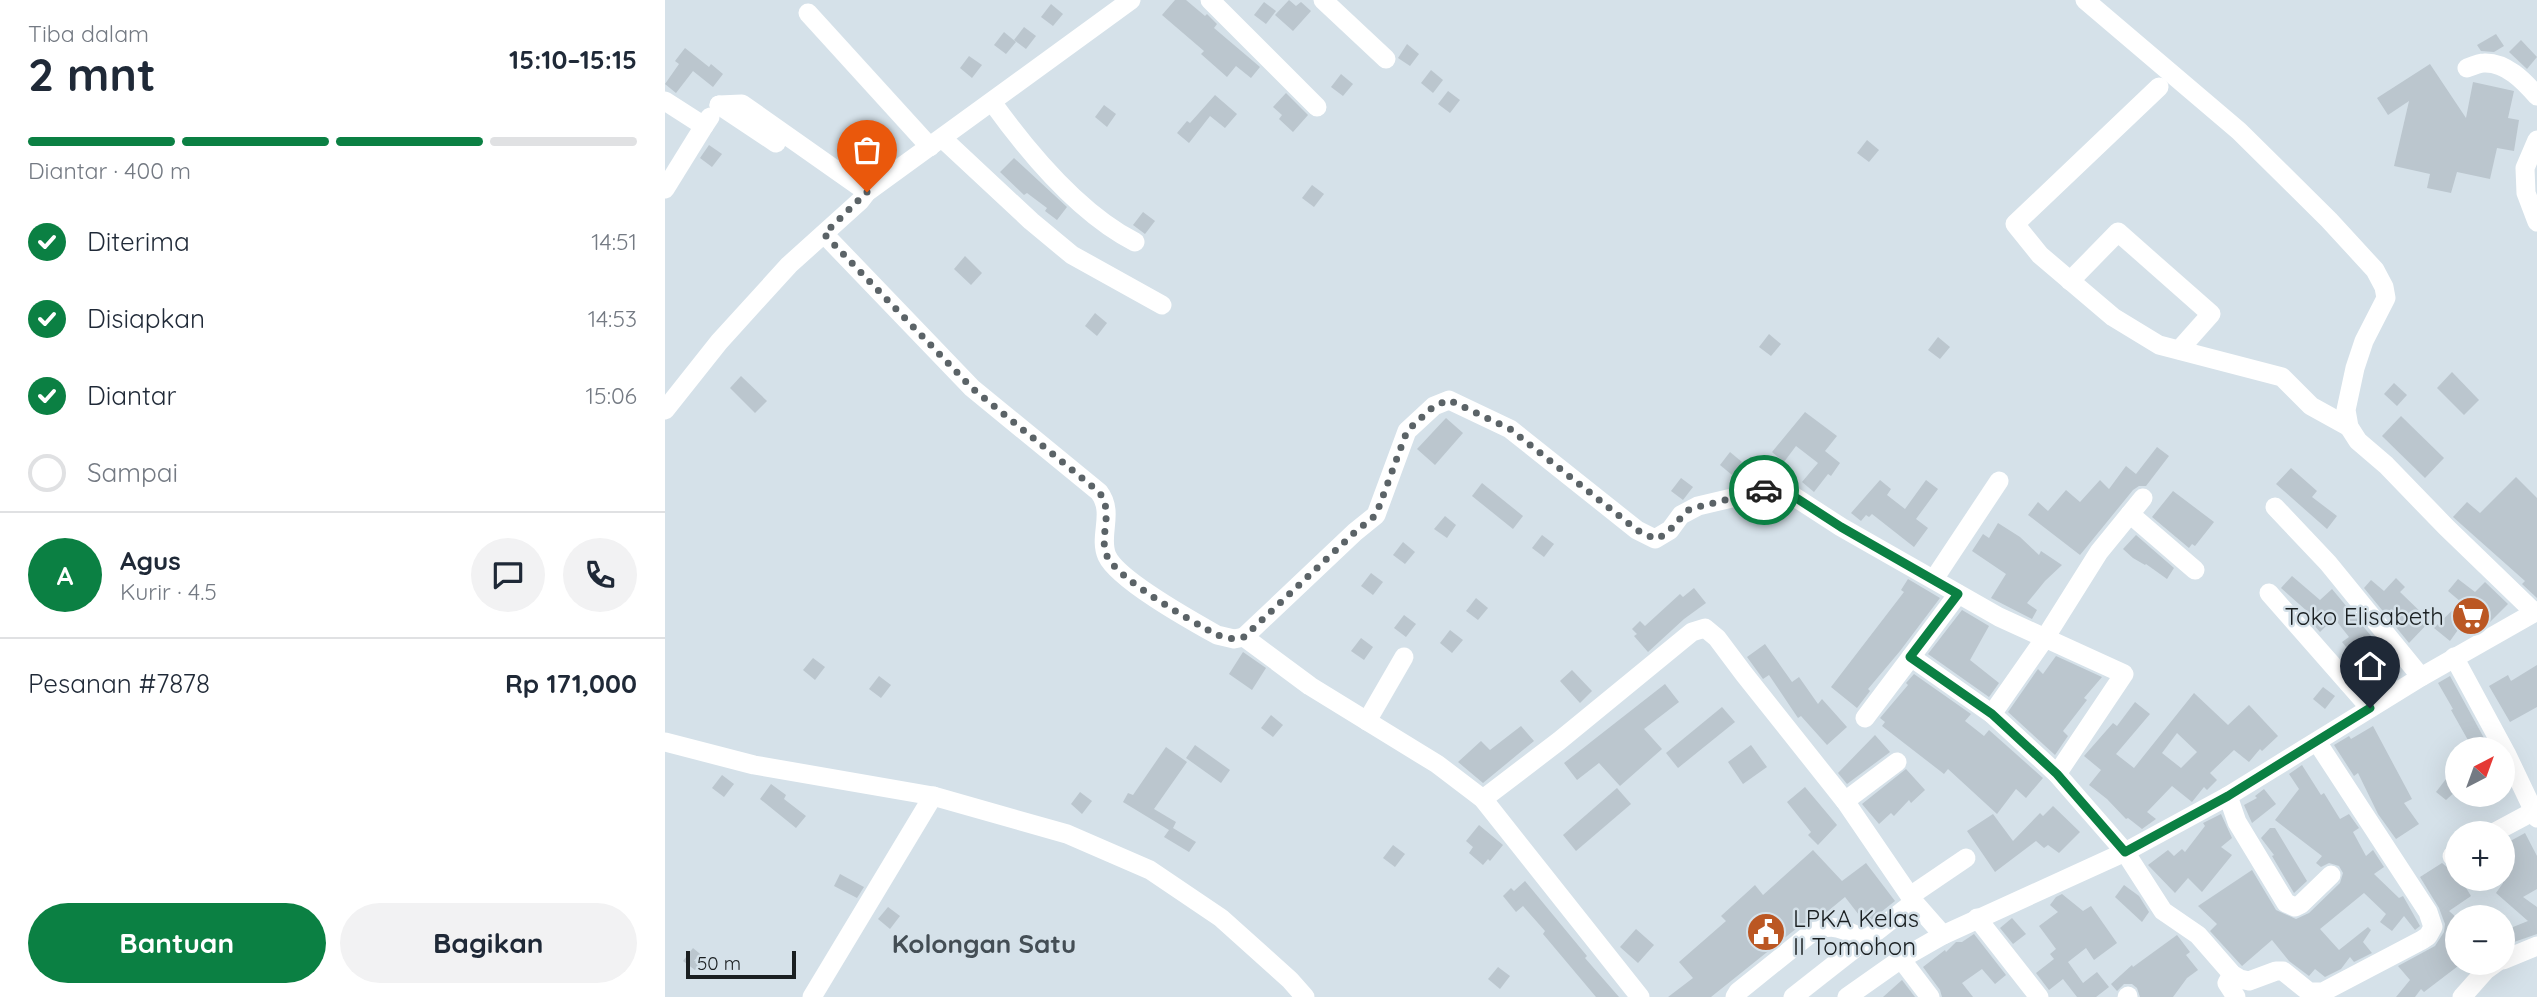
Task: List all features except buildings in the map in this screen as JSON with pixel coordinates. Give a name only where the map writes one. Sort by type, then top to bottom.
[{"type":"street","points":[[665,410],[719,342],[789,265],[863,196],[1131,0]]},
{"type":"street","points":[[1210,0],[1317,107]]},
{"type":"street","points":[[1323,0],[1386,59]]},
{"type":"street","points":[[1847,997],[1901,959],[1943,935],[2125,852],[2228,796],[2421,677],[2535,612],[2386,465],[2358,441],[2349,427],[2346,410],[2355,368],[2364,341],[2386,298],[2384,287],[2375,270],[2239,131],[2085,0]]},
{"type":"street","points":[[808,13],[936,143],[1072,255],[1162,305]]},
{"type":"street","points":[[2467,68],[2484,62],[2502,67],[2521,78],[2537,96]]},
{"type":"street","points":[[2159,87],[2015,224],[2040,255],[2070,281],[2113,317],[2159,345],[2281,377],[2311,406],[2349,427]]},
{"type":"street","points":[[665,102],[704,126]]},
{"type":"street","points":[[992,102],[1020,141],[1079,201],[1104,224],[1135,242]]},
{"type":"street","points":[[665,189],[719,105],[742,104],[863,196]]},
{"type":"street","points":[[2537,140],[2525,168],[2526,193],[2537,222]]},
{"type":"street","points":[[2070,281],[2118,232],[2211,314],[2179,350]]},
{"type":"street","points":[[824,234],[972,388],[1099,492],[1107,508],[1107,556],[1116,567],[1132,581],[1217,635],[1234,639],[1244,637],[1336,549],[1376,515],[1407,431],[1434,406],[1449,400],[1510,429],[1655,539],[1670,530],[1682,515],[1698,506],[1778,489],[1999,617],[2123,674],[2057,774]]},
{"type":"street","points":[[1934,579],[1999,481]]},
{"type":"street","points":[[1992,714],[2045,638],[2099,552],[2143,498]]},
{"type":"street","points":[[2275,507],[2328,563],[2421,677]]},
{"type":"street","points":[[2130,514],[2195,570]]},
{"type":"street","points":[[2269,593],[2370,708]]},
{"type":"street","points":[[1865,718],[1958,594]]},
{"type":"street","points":[[1483,799],[1559,741],[1692,632],[1705,628],[1717,638],[1845,801],[1912,899],[1943,935]]},
{"type":"street","points":[[1244,637],[1310,686],[1446,770],[1483,799],[1640,997]]},
{"type":"street","points":[[1367,721],[1404,657]]},
{"type":"street","points":[[1910,657],[1992,714],[2057,774],[2125,852],[2163,911],[2198,935],[2232,974],[2249,981],[2283,971],[2309,992],[2323,992],[2422,940],[2433,927],[2428,912],[2317,742]]},
{"type":"street","points":[[2455,657],[2535,814],[2515,823]]},
{"type":"street","points":[[665,741],[754,765],[933,796],[1067,834],[1150,870],[1221,918],[1305,997]]},
{"type":"street","points":[[1845,801],[1897,762]]},
{"type":"street","points":[[812,997],[933,796]]},
{"type":"street","points":[[2228,796],[2237,822],[2286,902],[2295,907],[2301,904],[2331,875]]},
{"type":"street","points":[[1793,997],[1966,858]]},
{"type":"street","points":[[1977,918],[2039,997]]},
{"type":"street","points":[[1735,997],[1791,949],[1822,927],[1835,927],[1867,940]]},
{"type":"street","points":[[2515,955],[2537,946]]},
{"type":"street","points":[[1901,959],[1930,997]]},
{"type":"street","points":[[2232,974],[2227,983],[2236,997]]},
{"type":"street","points":[[2462,997],[2482,975]]},
{"type":"way so far","points":[[867,192],[824,234],[972,388],[1099,492],[1107,508],[1107,556],[1116,567],[1132,581],[1217,635],[1234,639],[1244,637],[1376,515],[1407,431],[1434,406],[1449,400],[1510,429],[1637,530],[1655,539],[1670,530],[1690,509],[1764,490]]},
{"type":"place","name":"Toko Elisabeth","points":[[2471,616]]},
{"type":"place","name":"LPKA Kelas II Tomohon","points":[[1766,932]]},
{"type":"district","name":"Kolongan Satu","points":[[984,943]]},
{"type":"route","points":[[1764,490],[1778,489],[1787,492],[1841,527],[1958,594],[1910,657],[1992,714],[2057,774],[2125,852],[2228,796],[2370,708]]}]
